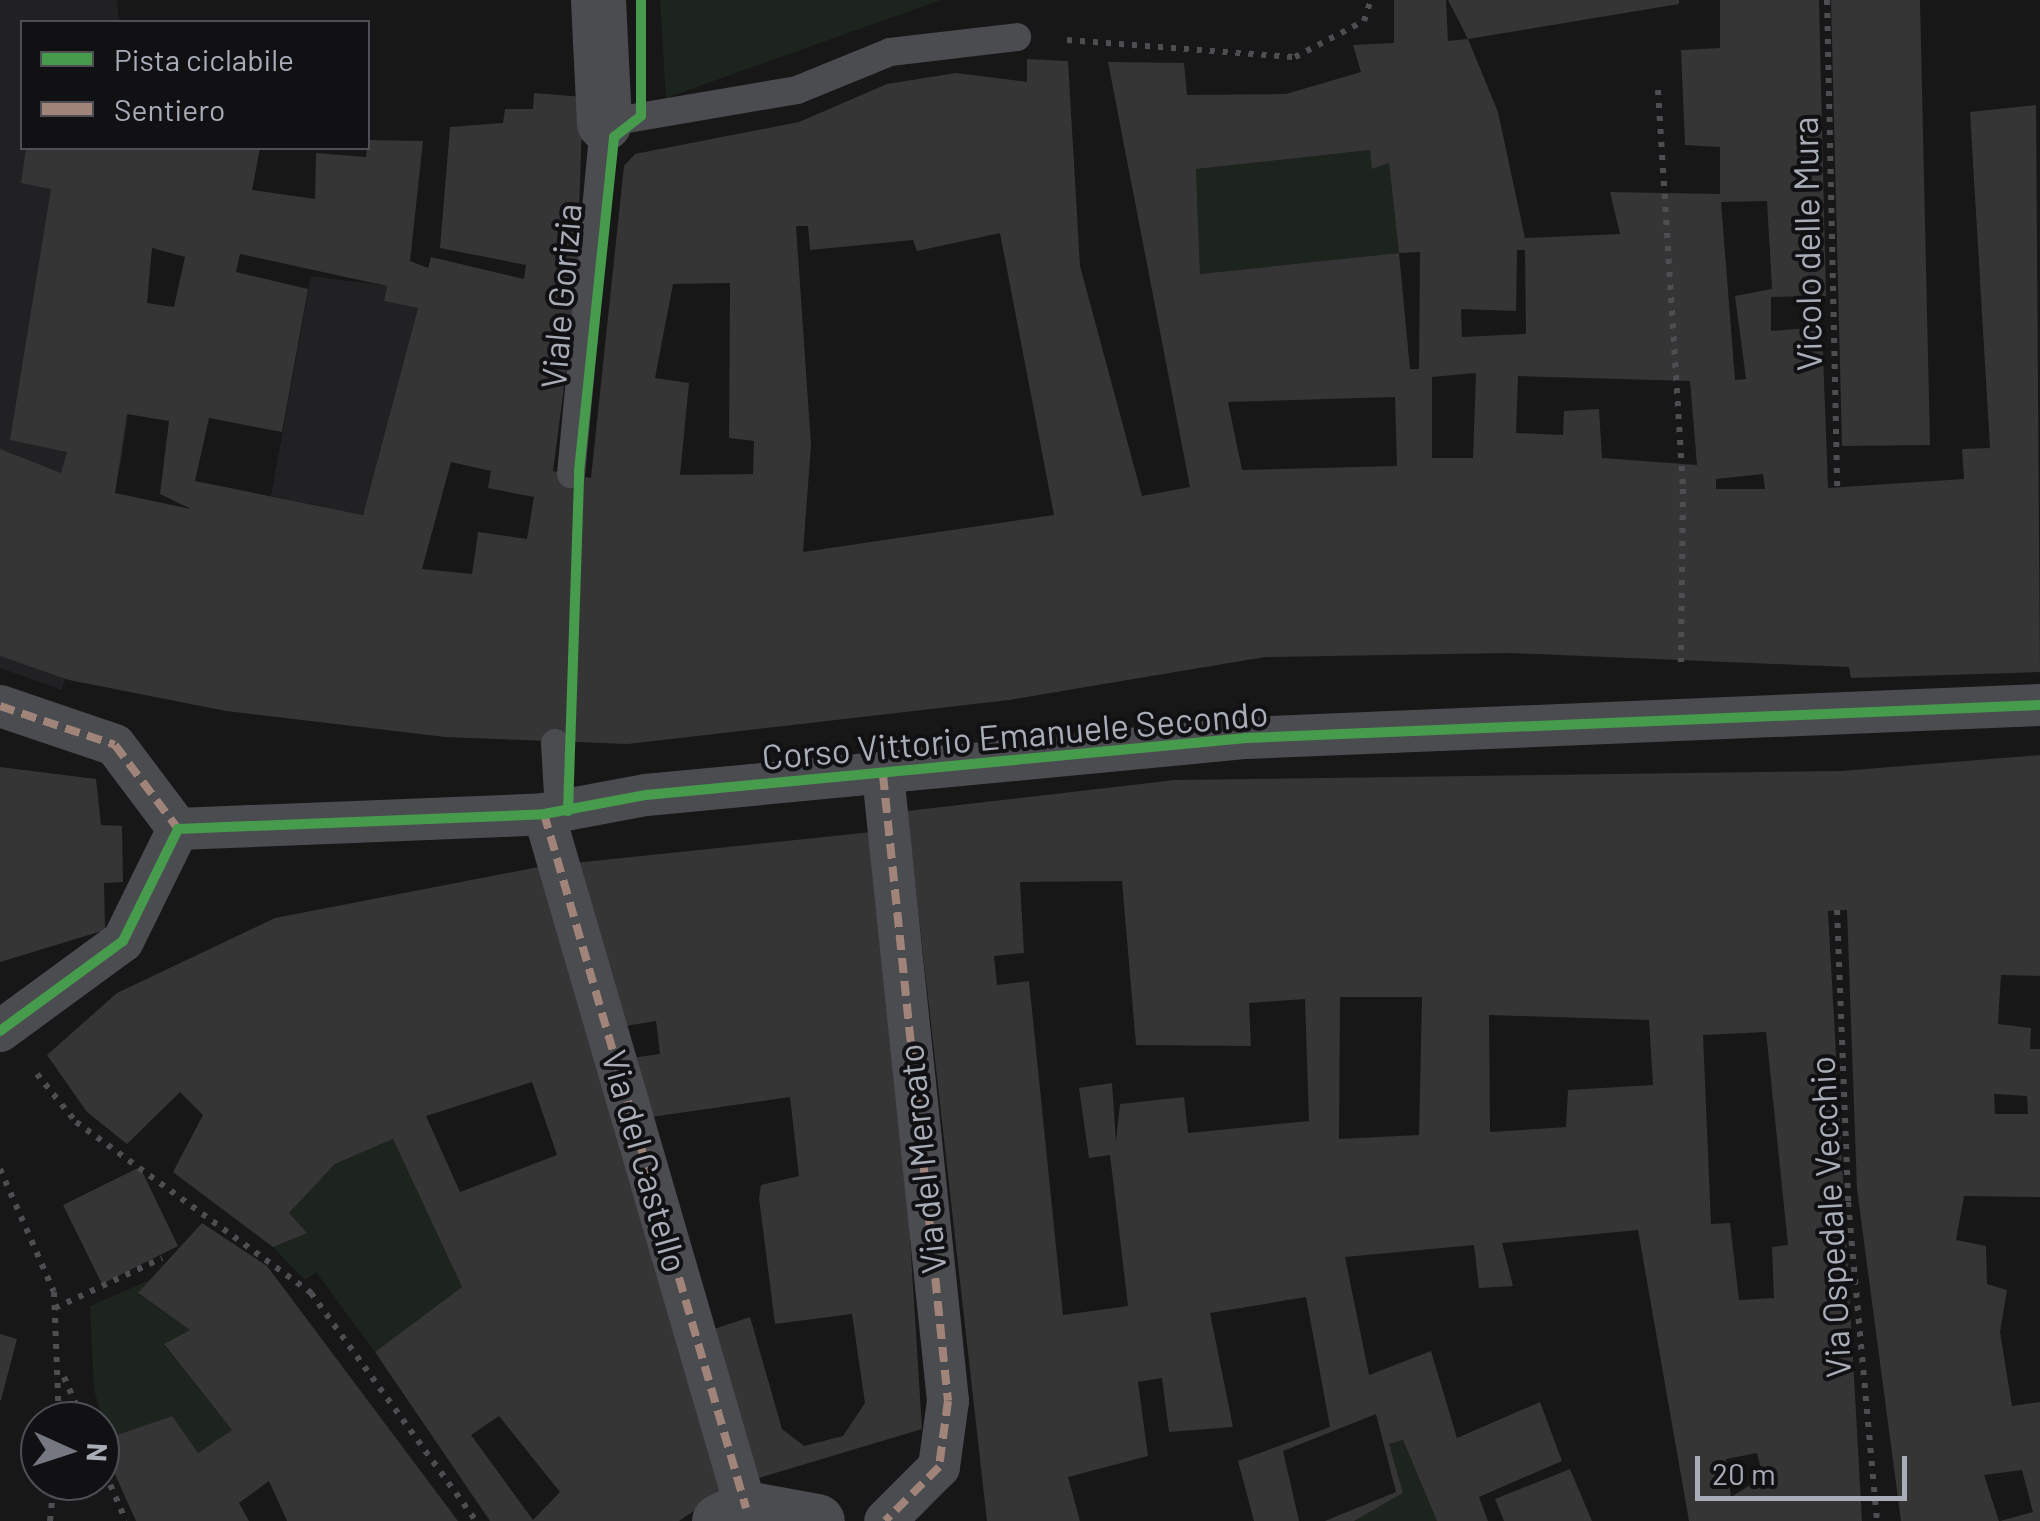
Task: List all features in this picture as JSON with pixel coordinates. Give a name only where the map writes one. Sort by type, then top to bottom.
[{"type":"street","name":"Viale Gorizia","points":[[598,0],[604,122]]},
{"type":"street","name":"Corso Vittorio Emanuele Secondo","points":[[178,829],[552,813],[1246,738],[1679,724],[2040,705]]},
{"type":"street","points":[[0,706],[114,744],[178,829],[123,941],[1,1031]]},
{"type":"street","name":"Via del Mercato","points":[[883,775],[948,1401],[939,1467],[885,1521]]},
{"type":"street","name":"Via del Castello","points":[[552,813],[732,1514]]},
{"type":"street","points":[[732,1514],[817,1521]]},
{"type":"lane","points":[[604,122],[797,90],[890,52],[1017,37]]},
{"type":"lane","name":"Viale Gorizia","points":[[571,474],[604,122]]},
{"type":"lane","points":[[552,813],[554,743]]},
{"type":"path","points":[[1017,37],[1296,56],[1364,21],[1371,0]]},
{"type":"path","points":[[1658,90],[1683,489],[1679,724]]},
{"type":"path","points":[[1,1031],[76,1122],[310,1293],[476,1521]]},
{"type":"path","points":[[0,1171],[56,1308],[64,1376],[61,1401]]},
{"type":"path","points":[[56,1308],[162,1258]]},
{"type":"path","points":[[64,1376],[75,1401]]},
{"type":"shaded area","points":[[0,0],[117,0],[119,20],[20,20],[20,150],[167,150],[121,463],[62,690],[0,668]]},
{"type":"shaded area","points":[[660,0],[941,0],[666,98]]},
{"type":"shaded area","points":[[1370,150],[1373,168],[1389,163],[1399,253],[1200,274],[1196,169]]},
{"type":"shaded area","points":[[311,276],[387,286],[384,301],[418,308],[363,515],[271,496]]},
{"type":"shaded area","points":[[393,1139],[462,1287],[375,1352],[316,1272],[305,1280],[273,1247],[306,1233],[289,1213],[335,1164]]},
{"type":"shaded area","points":[[152,1279],[138,1294],[190,1330],[164,1345],[232,1430],[198,1453],[171,1416],[120,1435],[120,1401],[97,1401],[94,1389],[90,1306]]},
{"type":"shaded area","points":[[1403,1440],[1437,1521],[1354,1521],[1403,1493],[1389,1444]]},
{"type":"building","points":[[1394,0],[1446,0],[1448,41],[1468,39],[1498,112],[1525,238],[1620,234],[1610,192],[1720,194],[1720,147],[1685,145],[1681,50],[1720,48],[1720,0],[1819,0],[1826,296],[1771,297],[1771,331],[1822,327],[1828,488],[1964,479],[1962,449],[1990,448],[1970,112],[2036,105],[2040,672],[1851,678],[1849,667],[1509,653],[1265,657],[1009,700],[628,744],[445,737],[226,711],[69,680],[0,656],[0,449],[61,473],[67,452],[10,440],[51,189],[21,183],[26,150],[260,150],[252,190],[315,199],[316,153],[366,157],[370,140],[423,141],[410,261],[428,268],[431,257],[524,279],[526,265],[440,248],[450,127],[503,123],[505,109],[533,109],[534,93],[583,97],[576,295],[553,471],[591,478],[624,166],[635,154],[799,122],[887,84],[956,73],[1027,82],[1027,59],[1068,61],[1080,266],[1142,496],[1190,487],[1108,62],[1184,63],[1187,95],[1286,94],[1361,72],[1353,45],[1394,43]],"holes":[[[1370,150],[1372,169],[1389,163],[1399,253],[1200,274],[1196,169]],[[1767,201],[1772,289],[1735,296],[1746,379],[1735,380],[1721,202]],[[796,226],[808,226],[810,250],[913,240],[917,251],[1000,233],[1054,515],[803,552],[811,445]],[[152,248],[185,257],[174,307],[147,303]],[[1517,250],[1525,250],[1526,334],[1462,337],[1461,309],[1516,311]],[[1420,252],[1419,369],[1410,369],[1399,253]],[[240,254],[387,286],[384,301],[418,308],[363,515],[195,481],[209,418],[282,432],[308,289],[236,272]],[[730,283],[729,438],[754,441],[753,474],[680,475],[689,383],[655,378],[673,284]],[[1476,373],[1473,458],[1432,458],[1432,377]],[[1518,376],[1690,381],[1697,465],[1602,458],[1599,409],[1564,411],[1563,435],[1516,433]],[[1395,397],[1397,466],[1242,470],[1228,402]],[[127,414],[169,421],[160,494],[191,509],[115,493]],[[451,462],[491,471],[488,488],[534,497],[527,539],[478,532],[472,574],[422,569]],[[1763,474],[1765,489],[1716,489],[1716,479]]]},
{"type":"building","points":[[1448,0],[1679,0],[1679,4],[1468,39]]},
{"type":"building","points":[[1831,0],[1920,0],[1930,445],[1842,446]]},
{"type":"building","points":[[2040,755],[2040,976],[2001,975],[1998,1024],[2031,1028],[2030,1049],[2040,1049],[2040,1197],[1964,1196],[1956,1240],[1986,1246],[1987,1284],[2007,1290],[2000,1332],[2012,1406],[2040,1402],[2040,1521],[2000,1521],[2033,1512],[2022,1470],[1984,1475],[1999,1521],[1901,1521],[1857,1189],[1847,910],[1828,911],[1862,1521],[1689,1521],[1638,1230],[1502,1243],[1513,1286],[1479,1288],[1474,1245],[1345,1257],[1369,1375],[1431,1351],[1457,1438],[1540,1402],[1562,1461],[1479,1497],[1488,1521],[1437,1521],[1403,1440],[1389,1444],[1403,1493],[1354,1521],[1325,1521],[1396,1492],[1376,1414],[1283,1451],[1299,1521],[1254,1521],[1238,1461],[1330,1427],[1306,1297],[1210,1313],[1233,1427],[1169,1432],[1162,1378],[1138,1382],[1148,1456],[1068,1477],[1080,1521],[987,1521],[907,811],[1175,780],[1841,771]],"holes":[[[1122,881],[1136,1045],[1251,1046],[1249,1003],[1305,999],[1309,1121],[1188,1133],[1184,1097],[1120,1104],[1116,1142],[1112,1083],[1079,1088],[1089,1158],[1110,1155],[1128,1306],[1063,1315],[1029,981],[997,985],[994,956],[1024,953],[1020,882]],[[1340,997],[1422,997],[1419,1135],[1339,1139]],[[1489,1015],[1649,1020],[1653,1085],[1568,1090],[1566,1127],[1490,1132]],[[1766,1032],[1788,1245],[1772,1247],[1774,1298],[1739,1300],[1730,1223],[1711,1224],[1703,1035]],[[1994,1094],[2027,1096],[2028,1114],[1995,1114]],[[1757,1453],[1763,1477],[1731,1497],[1726,1459]]]},
{"type":"building","points":[[0,767],[96,779],[101,825],[122,826],[123,882],[104,883],[105,930],[0,962]]},
{"type":"building","points":[[872,832],[897,1032],[922,1429],[752,1480],[708,1331],[750,1317],[782,1429],[804,1446],[843,1436],[865,1403],[852,1314],[775,1324],[759,1198],[761,1185],[799,1176],[790,1097],[644,1118],[624,1059],[660,1054],[656,1021],[613,1028],[564,864]]},
{"type":"building","points":[[549,865],[722,1492],[679,1521],[490,1521],[375,1352],[462,1287],[393,1139],[335,1164],[289,1213],[307,1233],[273,1247],[173,1172],[203,1115],[180,1092],[127,1144],[87,1112],[47,1055],[117,993],[275,918]],"holes":[[[532,1082],[557,1155],[460,1192],[426,1116]],[[499,1416],[560,1492],[533,1520],[471,1435]]]},
{"type":"building","points":[[140,1167],[178,1246],[102,1284],[63,1205]]},
{"type":"building","points":[[202,1223],[267,1266],[458,1521],[287,1521],[269,1481],[239,1503],[249,1521],[136,1521],[120,1485],[120,1434],[172,1416],[198,1453],[232,1430],[164,1344],[190,1330],[138,1293]]},
{"type":"building","points":[[0,1334],[17,1339],[1,1400],[0,1400]]},
{"type":"building","points":[[1570,1469],[1592,1521],[1504,1521],[1495,1499]]},
{"type":"marked path","points":[[0,706],[115,745],[178,829]]},
{"type":"marked path","points":[[883,775],[948,1401],[939,1467],[885,1521]]},
{"type":"marked path","points":[[544,814],[746,1508]]},
{"type":"cycle path","points":[[568,811],[579,471],[614,137],[641,116],[641,0]]},
{"type":"cycle path","points":[[0,1031],[123,941],[178,829],[544,814],[646,795],[1246,738],[2040,705]]}]
